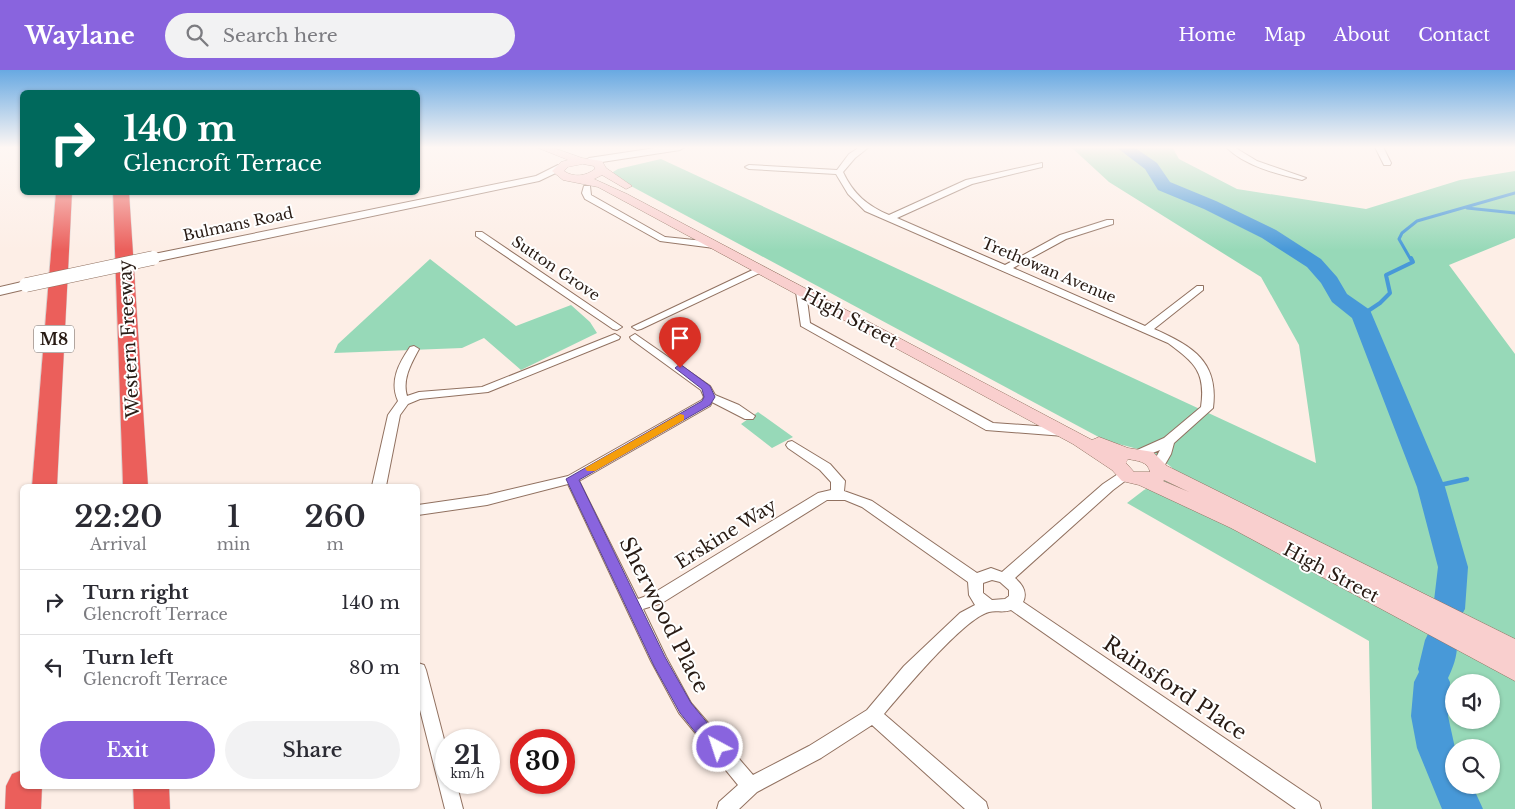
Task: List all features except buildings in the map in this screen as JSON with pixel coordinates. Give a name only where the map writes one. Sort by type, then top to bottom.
[{"type":"highway","name":"M8","points":[[44,484],[64,195]]},
{"type":"highway","name":"Western Freeway","points":[[121,195],[136,484]]},
{"type":"highway","points":[[23,809],[24,789]]},
{"type":"highway","points":[[151,789],[152,809]]},
{"type":"main road","name":"High Street","points":[[586,181],[610,190],[714,244],[1064,432],[1139,466],[1515,650]]},
{"type":"main road","name":"High Street","points":[[616,181],[638,191],[1106,447],[1238,523],[1515,671]]},
{"type":"street","name":"Bulmans Road","points":[[0,291],[523,181]]},
{"type":"street","name":"Bulmans Road","points":[[507,185],[542,181]]},
{"type":"street","name":"Trethowan Avenue","points":[[842,181],[855,200],[888,219],[1172,341],[1194,357],[1205,370],[1209,380],[1207,408],[1139,466]]},
{"type":"street","points":[[888,219],[971,181]]},
{"type":"street","points":[[587,188],[586,193],[596,202],[663,239],[714,244]]},
{"type":"street","points":[[596,202],[610,190]]},
{"type":"street","points":[[1005,269],[1057,240],[1110,222]]},
{"type":"street","name":"Sutton Grove","points":[[479,234],[616,332]]},
{"type":"street","points":[[379,484],[394,415],[404,402],[419,396],[484,390],[616,332],[625,339],[761,269]]},
{"type":"street","points":[[1146,330],[1200,288]]},
{"type":"street","points":[[801,292],[805,324],[990,427],[1064,432]]},
{"type":"street","points":[[636,332],[695,378],[706,388],[710,397],[749,416]]},
{"type":"street","points":[[404,402],[399,389],[399,382],[406,362],[414,349]]},
{"type":"street","points":[[420,510],[487,500],[572,479],[706,403],[710,397]]},
{"type":"street","name":"Trethowan Avenue","points":[[1139,466],[1165,454],[1168,441]]},
{"type":"street","points":[[792,445],[832,474],[838,481],[837,493],[852,496],[867,504],[976,580]]},
{"type":"street","points":[[1005,578],[1108,487],[1139,466]]},
{"type":"street","name":"Sherwood Place","points":[[572,479],[659,661],[685,708],[750,786]]},
{"type":"street","name":"Erskine Way","points":[[634,606],[657,599],[823,496],[837,493]]},
{"type":"street","points":[[987,574],[1005,578],[1016,588],[1017,593],[1013,603],[1000,608],[988,605],[976,596],[974,590],[976,580],[987,574]]},
{"type":"street","name":"Rainsford Place","points":[[1013,603],[1312,809]]},
{"type":"street","points":[[726,809],[750,786],[815,752],[873,715],[917,664],[966,617],[988,605]]},
{"type":"street","points":[[420,678],[435,738]]},
{"type":"street","points":[[873,715],[979,809]]},
{"type":"street","points":[[450,794],[454,809]]},
{"type":"green space","points":[[622,181],[709,181],[1316,463],[1299,345],[1261,277],[1108,181],[1222,181],[1237,189],[1366,209],[1455,181],[1515,181],[1515,238],[1449,265],[1515,354],[1515,809],[1372,809],[1369,641],[1127,503],[1144,490],[1178,474],[1171,467],[1146,452],[1108,442]]},
{"type":"green space","points":[[430,259],[516,326],[571,305],[590,322],[597,333],[521,370],[484,338],[462,348],[334,353],[338,344]]},
{"type":"green space","points":[[758,412],[793,437],[772,448],[741,424]]},
{"type":"waterway","points":[[1161,181],[1164,186],[1210,205],[1269,234],[1297,254],[1314,263],[1330,281],[1339,298],[1362,315],[1431,487],[1453,567],[1449,609]]},
{"type":"waterway","points":[[1411,260],[1399,239],[1402,233],[1417,221],[1515,193]]},
{"type":"waterway","points":[[1467,208],[1515,213]]},
{"type":"waterway","points":[[1362,315],[1380,303],[1390,293],[1386,275],[1413,262],[1411,258]]},
{"type":"waterway","points":[[1431,487],[1467,479]]},
{"type":"waterway","points":[[1435,669],[1442,640]]},
{"type":"waterway","points":[[1432,682],[1430,700],[1432,732],[1441,763],[1463,809]]},
{"type":"slow traffic","points":[[591,468],[680,418]]},
{"type":"route","points":[[680,368],[706,388],[710,397],[706,403],[572,479],[659,661],[685,708],[718,747]]}]
